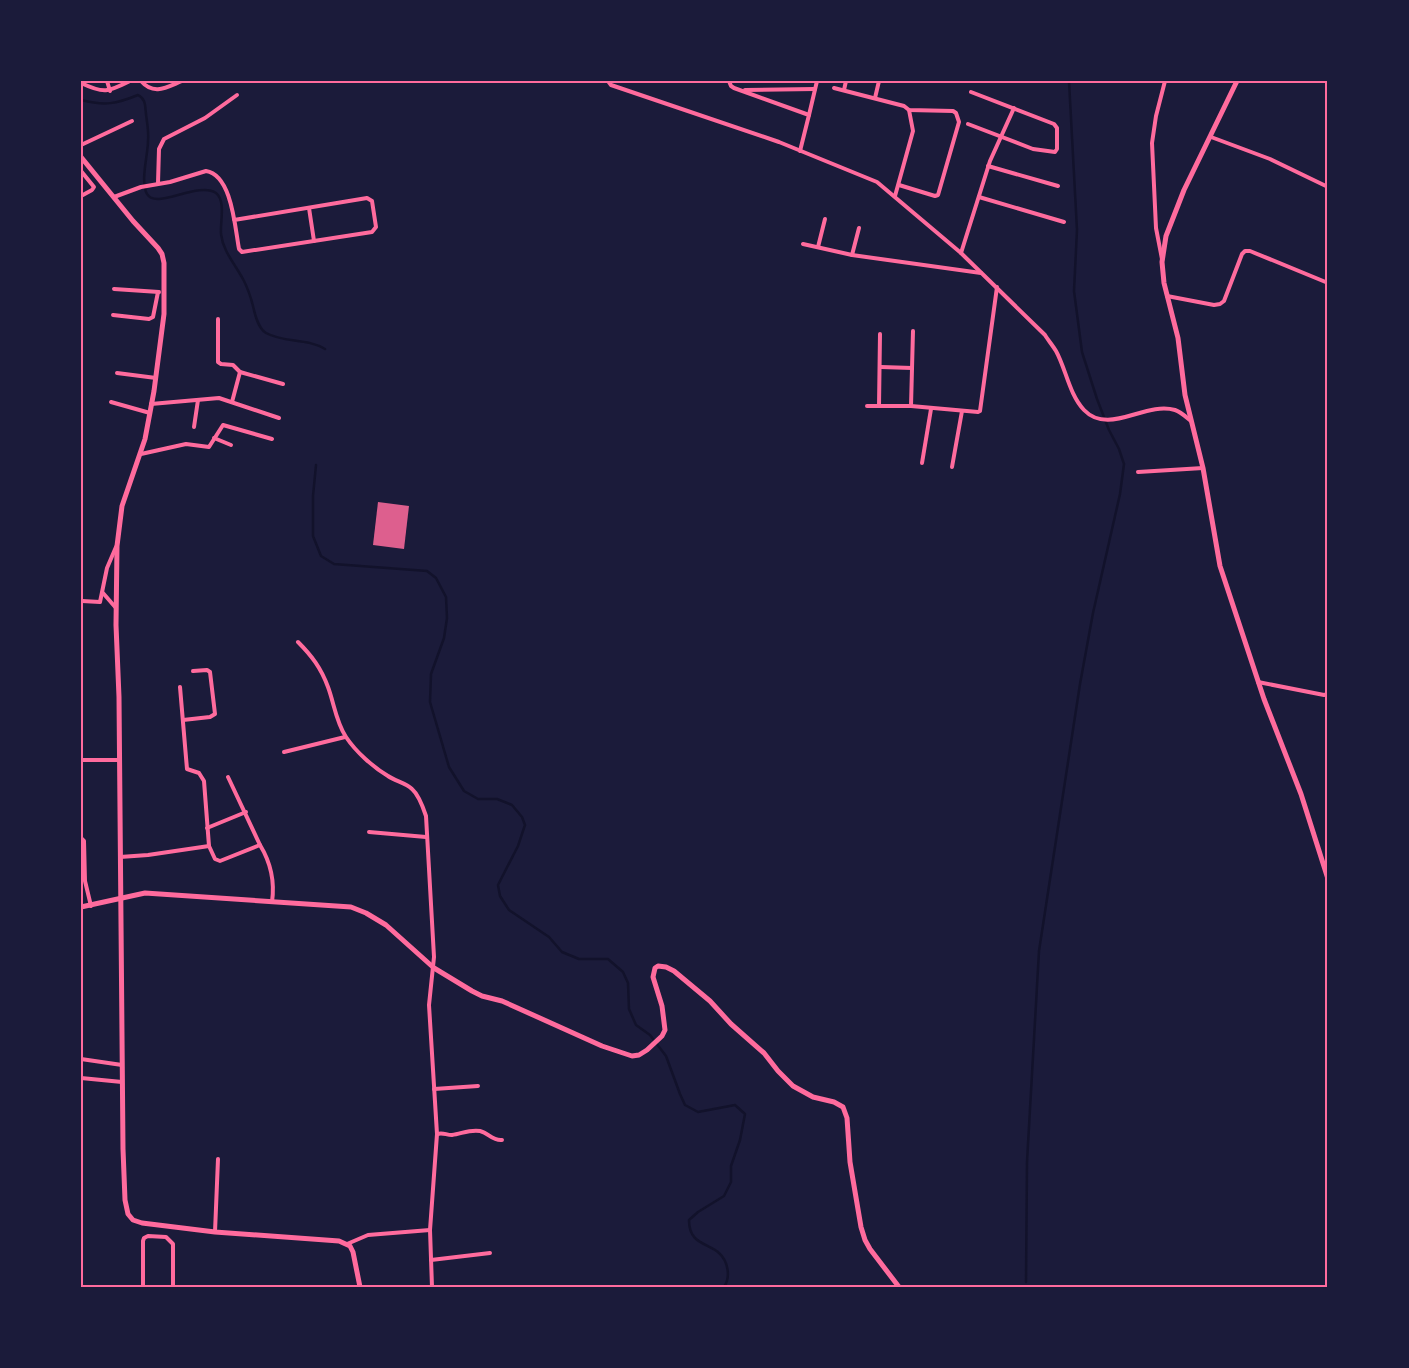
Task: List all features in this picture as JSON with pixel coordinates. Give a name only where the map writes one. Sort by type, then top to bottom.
[{"type":"street","points":[[107,81],[110,91]]},
{"type":"street","points":[[81,83],[92,88],[110,91],[130,81]]},
{"type":"street","points":[[141,81],[154,90],[162,90],[182,81]]},
{"type":"street","points":[[608,81],[611,86],[711,118],[869,178],[895,196],[961,253],[1045,335],[1056,352],[1080,406],[1088,414],[1100,420],[1115,419],[1161,408],[1176,410],[1191,420]]},
{"type":"street","points":[[728,81],[731,86],[809,115]]},
{"type":"street","points":[[800,151],[817,81]]},
{"type":"street","points":[[844,90],[846,81]]},
{"type":"street","points":[[875,98],[879,81]]},
{"type":"street","points":[[1165,81],[1156,116],[1152,143],[1156,228],[1167,296],[1178,338],[1185,395],[1203,468],[1220,566],[1258,682],[1301,794],[1328,879]]},
{"type":"street","points":[[1162,262],[1163,244],[1174,214],[1238,81]]},
{"type":"street","points":[[834,88],[904,106],[910,110],[953,110],[958,117],[959,122],[938,194],[935,196],[899,185]]},
{"type":"street","points":[[742,90],[815,90]]},
{"type":"street","points":[[968,124],[1033,149],[1055,152],[1057,149],[1057,128],[1054,124],[971,92]]},
{"type":"street","points":[[158,183],[159,149],[164,139],[205,118],[237,95]]},
{"type":"street","points":[[961,253],[988,166],[1014,108]]},
{"type":"street","points":[[895,196],[913,131],[910,110]]},
{"type":"street","points":[[81,145],[132,120]]},
{"type":"street","points":[[1211,137],[1286,166],[1328,187]]},
{"type":"street","points":[[81,158],[162,254],[164,263],[165,292],[156,378],[141,454],[124,498],[117,546],[116,609],[120,760],[122,1082],[124,1178],[127,1210],[130,1217],[135,1221],[166,1226],[215,1232],[328,1240],[347,1244],[368,1235],[430,1230]]},
{"type":"street","points":[[988,166],[1058,186]]},
{"type":"street","points":[[81,171],[94,187],[81,196]]},
{"type":"street","points":[[114,197],[151,184],[170,182],[206,171],[210,172],[216,175],[226,189],[241,252],[372,232],[376,227],[370,198],[234,220]]},
{"type":"street","points":[[979,197],[1064,222]]},
{"type":"street","points":[[309,208],[314,241]]},
{"type":"street","points":[[818,247],[825,219]]},
{"type":"street","points":[[852,255],[859,228]]},
{"type":"street","points":[[803,244],[852,255],[981,273]]},
{"type":"street","points":[[1167,296],[1214,305],[1220,304],[1224,301],[1242,254],[1245,251],[1250,251],[1328,283]]},
{"type":"street","points":[[866,406],[911,406],[978,412],[982,408],[997,287]]},
{"type":"street","points":[[114,289],[165,292]]},
{"type":"street","points":[[113,315],[149,319],[154,317],[158,292]]},
{"type":"street","points":[[218,319],[218,362],[233,365],[240,372],[283,384]]},
{"type":"street","points":[[911,406],[913,331]]},
{"type":"street","points":[[879,406],[880,334]]},
{"type":"street","points":[[881,367],[912,368]]},
{"type":"street","points":[[232,402],[240,372]]},
{"type":"street","points":[[118,373],[156,378]]},
{"type":"street","points":[[151,404],[219,398],[278,418]]},
{"type":"street","points":[[194,427],[198,400]]},
{"type":"street","points":[[111,402],[150,412]]},
{"type":"street","points":[[922,463],[931,409]]},
{"type":"street","points":[[952,467],[962,411]]},
{"type":"street","points":[[141,454],[186,444],[208,447],[223,425],[272,439]]},
{"type":"street","points":[[214,438],[231,445]]},
{"type":"street","points":[[1138,472],[1203,468]]},
{"type":"street","points":[[82,601],[100,602],[108,568],[117,546]]},
{"type":"street","points":[[102,593],[116,609]]},
{"type":"street","points":[[298,642],[313,657],[320,669],[345,737],[386,775],[412,788],[426,816],[434,968],[429,1005],[437,1134],[430,1230],[432,1287]]},
{"type":"street","points":[[183,720],[210,717],[215,714],[210,672],[207,670],[193,671]]},
{"type":"street","points":[[1258,682],[1328,694]]},
{"type":"street","points":[[180,687],[187,769],[199,773],[204,781],[208,846],[215,858],[220,861],[260,845]]},
{"type":"street","points":[[284,752],[345,737]]},
{"type":"street","points":[[81,760],[120,760]]},
{"type":"street","points":[[228,777],[266,854],[274,878],[272,902]]},
{"type":"street","points":[[207,828],[246,812]]},
{"type":"street","points":[[369,832],[426,837]]},
{"type":"street","points":[[81,838],[84,841],[86,890],[91,906]]},
{"type":"street","points":[[120,857],[208,846]]},
{"type":"street","points":[[81,907],[145,893],[343,905],[357,909],[386,925],[434,968],[482,996],[502,1001],[626,1055],[639,1056],[662,1036],[665,1030],[664,1016],[653,977],[655,968],[662,966],[674,971],[710,1001],[731,1024],[764,1053],[793,1086],[813,1097],[834,1102],[843,1107],[847,1118],[850,1162],[865,1240],[899,1287]]},
{"type":"street","points":[[81,1059],[122,1065]]},
{"type":"street","points":[[81,1078],[122,1082]]},
{"type":"street","points":[[434,1089],[478,1086]]},
{"type":"street","points":[[437,1134],[443,1132],[451,1135],[478,1131],[485,1133],[492,1139],[502,1140]]},
{"type":"street","points":[[215,1232],[218,1159]]},
{"type":"street","points":[[166,1226],[166,1237],[172,1244],[173,1287]]},
{"type":"street","points":[[143,1287],[144,1238],[148,1236],[166,1237]]},
{"type":"street","points":[[347,1244],[354,1252],[360,1287]]},
{"type":"street","points":[[431,1260],[490,1253]]},
{"type":"building","points":[[378,502],[409,506],[404,549],[373,545]]},
{"type":"waterway","points":[[1026,1282],[1027,1162],[1039,951],[1080,684],[1093,613],[1120,494],[1124,464],[1097,399],[1082,352],[1074,291],[1077,230],[1069,81]]},
{"type":"waterway","points":[[81,100],[97,103],[117,102],[138,95],[144,101],[148,134],[144,175],[147,194],[152,198],[159,199],[199,190],[208,190],[216,193],[222,206],[222,241],[241,275],[261,328],[273,336],[311,343],[325,349]]},
{"type":"waterway","points":[[316,465],[313,496],[313,536],[321,556],[334,564],[427,571],[436,578],[446,597],[447,618],[444,638],[431,674],[430,702],[449,767],[464,791],[478,799],[497,799],[512,805],[522,817],[525,825],[518,846],[498,885],[500,896],[509,910],[549,937],[562,952],[579,959],[608,959],[623,972],[628,983],[629,1009],[636,1025],[650,1035],[666,1056],[685,1105],[698,1112],[735,1105],[745,1114],[740,1140],[731,1166],[731,1182],[724,1196],[698,1212],[689,1220],[690,1230],[695,1238],[717,1251],[725,1260],[728,1274],[724,1287]]}]
